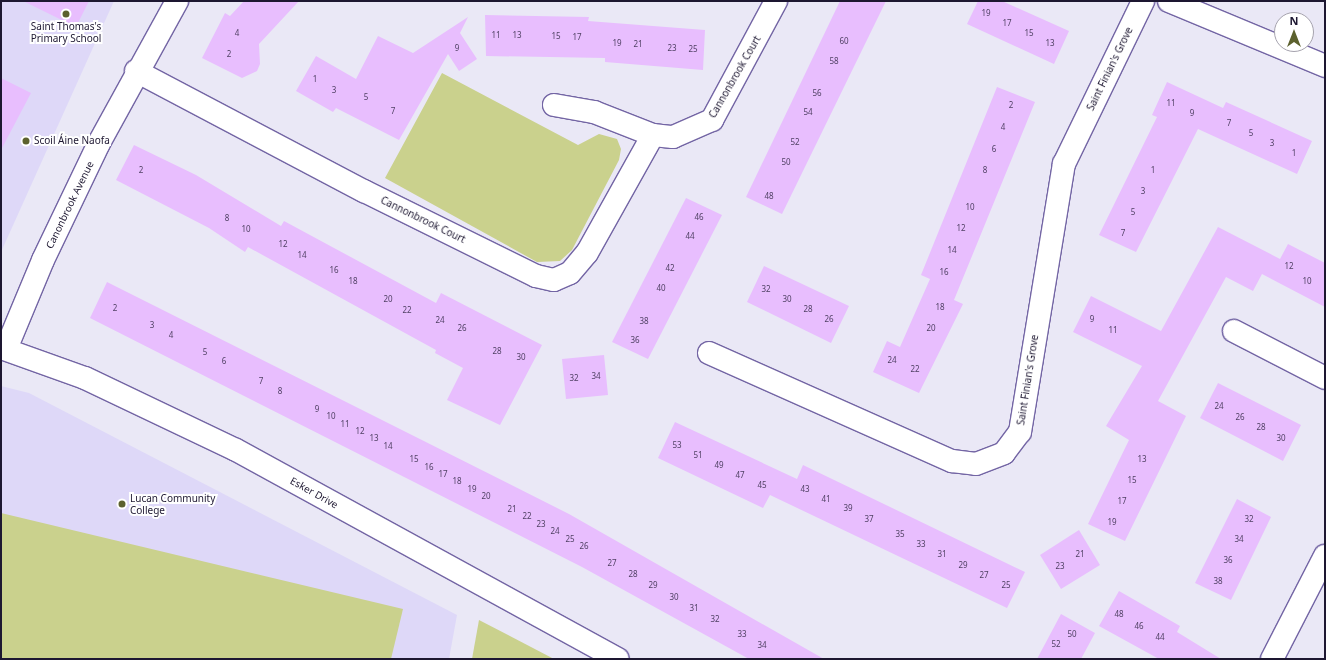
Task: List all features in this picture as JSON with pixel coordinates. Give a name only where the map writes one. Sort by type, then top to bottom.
[{"type":"street","name":"Canonbrook Avenue","points":[[4,349],[43,260],[136,71],[177,1]]},
{"type":"street","name":"Cannonbrook Court","points":[[554,104],[594,112],[653,135],[674,137],[712,120],[776,1]]},
{"type":"street","name":"Saint Finian's Grove","points":[[709,353],[952,461],[976,464],[1004,453],[1020,432],[1064,164],[1143,1]]},
{"type":"street","points":[[1169,1],[1325,66]]},
{"type":"street","name":"Cannonbrook Court","points":[[136,71],[364,191],[536,276],[554,280],[570,274],[587,253],[653,135]]},
{"type":"street","points":[[1234,331],[1325,378]]},
{"type":"street","name":"Esker Drive","points":[[4,349],[85,378],[236,450],[618,659]]},
{"type":"street","points":[[1272,659],[1325,556]]},
{"type":"shaded area","name":"Scoil Áine Naofa","points":[[1,1],[114,1],[1,252]]},
{"type":"shaded area","name":"Lucan Community College","points":[[1,386],[29,393],[457,615],[449,659],[1,659]]},
{"type":"green space","points":[[442,73],[578,145],[599,134],[617,139],[621,149],[619,160],[572,250],[560,261],[537,262],[385,178]]},
{"type":"green space","points":[[1,513],[403,609],[391,659],[1,659]]},
{"type":"green space","points":[[479,620],[554,659],[472,659]]},
{"type":"building","name":"Saint Thomas's Primary School","points":[[23,1],[89,1],[76,27]]},
{"type":"building","points":[[244,1],[299,1],[259,44],[260,64],[257,71],[242,78],[202,58],[225,13],[230,16]]},
{"type":"building","points":[[840,1],[886,1],[782,214],[746,197]]},
{"type":"building","points":[[978,1],[1002,1],[1069,31],[1054,64],[967,24]]},
{"type":"building","points":[[485,15],[589,17],[588,21],[705,30],[703,70],[605,62],[605,58],[486,56]]},
{"type":"building","points":[[468,17],[460,33],[477,59],[459,71],[448,54],[399,140],[336,108],[333,112],[296,91],[316,56],[356,79],[378,36],[413,53]]},
{"type":"building","points":[[1,78],[31,93],[1,150]]},
{"type":"building","points":[[1167,82],[1223,108],[1226,102],[1312,141],[1297,174],[1198,129],[1136,252],[1099,235],[1157,117],[1152,115]]},
{"type":"building","points":[[997,87],[1035,102],[954,300],[963,304],[919,393],[873,372],[887,341],[900,347],[930,279],[921,275]]},
{"type":"building","points":[[134,145],[196,175],[281,226],[284,221],[436,303],[441,293],[542,345],[500,425],[447,400],[463,368],[435,353],[436,350],[248,247],[245,252],[209,228],[116,180]]},
{"type":"building","points":[[686,198],[722,215],[648,359],[612,342]]},
{"type":"building","points":[[1218,227],[1280,259],[1288,244],[1325,263],[1325,307],[1262,274],[1253,291],[1226,277],[1158,401],[1186,416],[1125,541],[1088,524],[1129,440],[1106,426],[1142,366],[1073,332],[1091,296],[1161,331]]},
{"type":"building","points":[[764,266],[849,306],[831,343],[747,302]]},
{"type":"building","points":[[107,282],[569,514],[824,659],[749,659],[582,567],[90,318]]},
{"type":"building","points":[[604,355],[608,395],[566,399],[562,359]]},
{"type":"building","points":[[1218,383],[1301,425],[1283,461],[1200,418]]},
{"type":"building","points":[[675,422],[797,479],[803,465],[1025,572],[1007,608],[770,495],[763,508],[658,458]]},
{"type":"building","points":[[1237,499],[1271,517],[1231,600],[1195,583]]},
{"type":"building","points":[[1079,530],[1100,565],[1061,589],[1040,555]]},
{"type":"building","points":[[1119,591],[1180,626],[1177,632],[1221,659],[1159,659],[1099,626]]},
{"type":"building","points":[[1061,614],[1095,633],[1081,659],[1037,659]]},
{"type":"place","name":"Saint Thomas's Primary School","points":[[66,14]]},
{"type":"place","name":"Scoil Áine Naofa","points":[[26,141]]},
{"type":"place","name":"Lucan Community College","points":[[122,504]]}]
